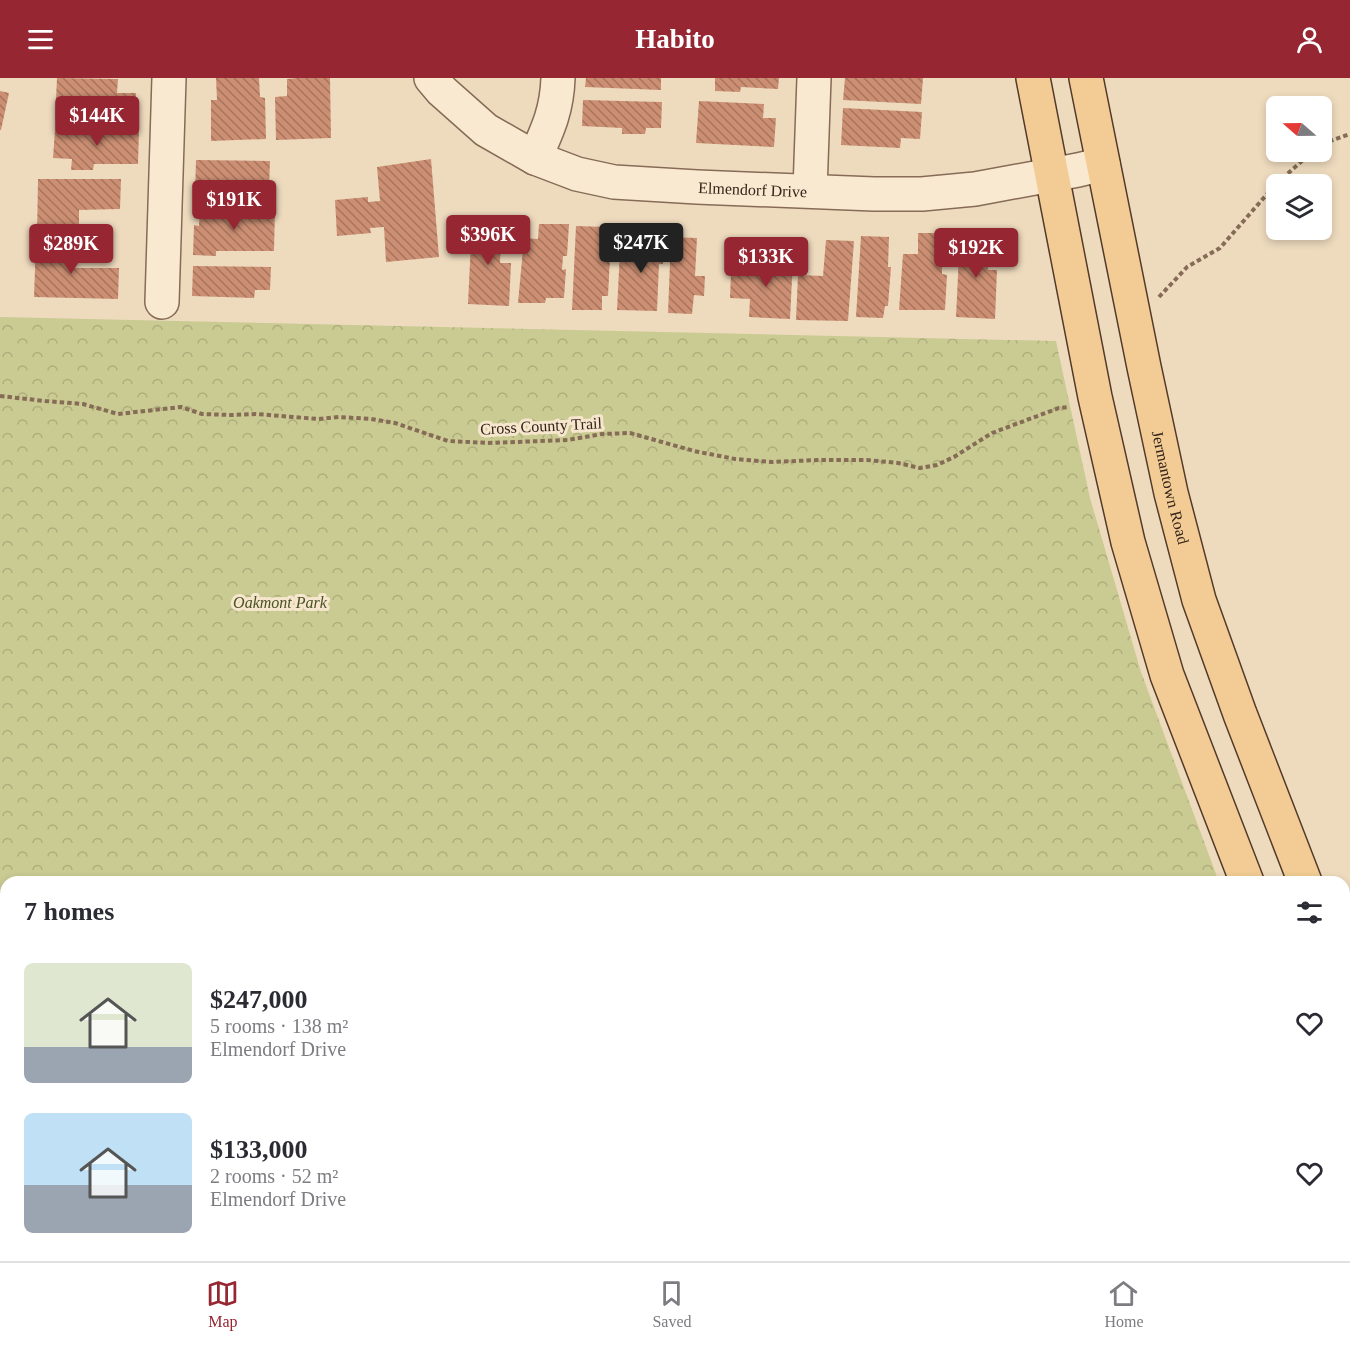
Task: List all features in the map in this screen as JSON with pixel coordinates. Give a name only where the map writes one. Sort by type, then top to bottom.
[{"type":"main road","points":[[1033,78],[1095,397],[1128,542],[1167,675],[1244,876]]},
{"type":"main road","name":"Jermantown Road","points":[[1086,78],[1171,493],[1199,600],[1303,876]]},
{"type":"street","points":[[162,302],[169,78]]},
{"type":"street","name":"Elmendorf Drive","points":[[430,78],[486,130],[535,158],[578,174],[614,182],[874,194],[922,194],[975,189],[1103,164]]},
{"type":"street","points":[[535,158],[549,129],[555,108],[558,78]]},
{"type":"street","points":[[810,190],[814,78]]},
{"type":"path","points":[[1332,140],[1350,134]]},
{"type":"path","points":[[1157,300],[1187,267],[1220,248],[1275,185],[1301,162]]},
{"type":"path","name":"Cross County Trail","points":[[0,396],[83,404],[117,414],[182,407],[202,414],[371,419],[395,423],[448,441],[488,443],[568,440],[602,434],[630,433],[735,459],[772,462],[867,460],[920,468],[937,465],[954,457],[992,433],[1059,408],[1073,406]]},
{"type":"green space","name":"Oakmont Park","points":[[0,317],[1056,341],[1090,498],[1141,672],[1217,876],[0,876]]},
{"type":"building","points":[[57,78],[118,79],[117,93],[136,93],[134,121],[55,120]]},
{"type":"building","points":[[216,78],[259,78],[260,97],[265,98],[266,139],[211,141],[211,100],[217,100]]},
{"type":"building","points":[[330,78],[331,138],[276,140],[275,97],[287,96],[287,79]]},
{"type":"building","points":[[586,78],[661,78],[661,90],[585,87]]},
{"type":"building","points":[[715,78],[779,78],[778,89],[741,87],[740,92],[715,91]]},
{"type":"building","points":[[845,78],[923,78],[921,104],[843,100]]},
{"type":"building","points":[[0,91],[9,93],[1,130],[0,130]]},
{"type":"building","points":[[583,100],[662,102],[661,128],[646,128],[645,134],[622,134],[622,128],[582,126]]},
{"type":"building","points":[[699,101],[764,104],[763,118],[776,118],[774,147],[696,143]]},
{"type":"building","points":[[843,108],[922,112],[920,139],[901,138],[900,148],[841,145]]},
{"type":"building","points":[[55,130],[139,130],[138,164],[94,164],[93,170],[71,170],[72,159],[53,158]]},
{"type":"building","points":[[431,159],[439,257],[386,262],[384,227],[370,228],[371,233],[337,236],[335,200],[368,197],[368,202],[380,201],[377,167]]},
{"type":"building","points":[[196,160],[270,161],[269,188],[243,187],[242,193],[195,193]]},
{"type":"building","points":[[38,179],[121,179],[120,209],[79,210],[79,236],[37,236]]},
{"type":"building","points":[[200,209],[275,210],[274,251],[216,251],[216,256],[193,255],[194,225],[199,226]]},
{"type":"building","points":[[472,220],[502,221],[500,263],[511,263],[509,306],[468,304]]},
{"type":"building","points":[[539,224],[569,224],[567,256],[563,256],[562,270],[566,269],[564,298],[546,298],[545,303],[518,303],[524,238],[538,239]]},
{"type":"building","points":[[576,226],[606,227],[605,258],[610,258],[608,296],[602,296],[602,310],[572,310]]},
{"type":"building","points":[[918,233],[947,233],[946,263],[942,263],[942,274],[947,275],[945,310],[899,310],[903,254],[918,254]]},
{"type":"building","points":[[960,233],[990,235],[988,270],[997,270],[995,319],[956,317]]},
{"type":"building","points":[[636,234],[665,234],[663,264],[659,264],[657,311],[617,310],[620,251],[635,252]]},
{"type":"building","points":[[861,236],[889,237],[888,267],[891,267],[888,306],[885,306],[883,318],[856,317]]},
{"type":"building","points":[[671,237],[697,238],[695,276],[705,276],[704,296],[694,295],[692,314],[668,313]]},
{"type":"building","points":[[826,240],[854,241],[848,321],[796,320],[798,275],[823,276]]},
{"type":"building","points":[[36,241],[75,241],[75,268],[119,268],[118,299],[34,297]]},
{"type":"building","points":[[751,258],[793,260],[790,319],[749,317],[750,299],[730,298],[731,273],[751,273]]},
{"type":"building","points":[[193,266],[271,267],[270,290],[255,290],[254,298],[192,296]]}]
